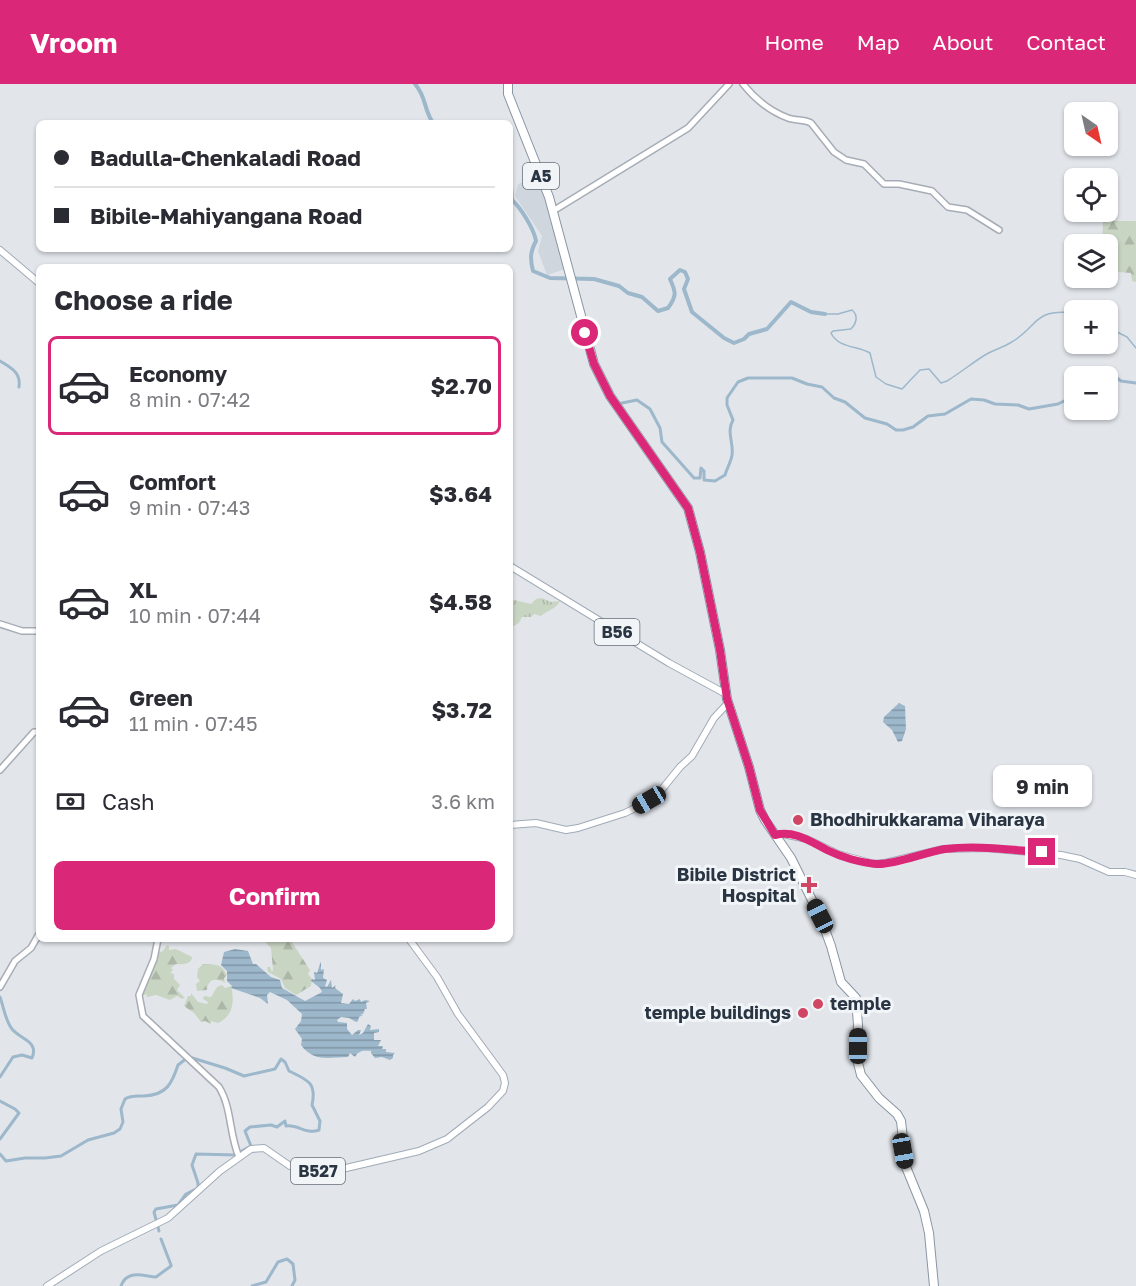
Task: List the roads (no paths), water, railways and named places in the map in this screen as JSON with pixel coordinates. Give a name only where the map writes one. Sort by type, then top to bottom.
[{"type":"highway","name":"A5","points":[[508,84],[508,94],[553,211],[594,364],[604,385],[688,508],[700,552],[720,650],[728,704],[749,767],[760,810],[791,858],[820,916],[831,946],[838,977],[856,998],[857,1059],[861,1075],[901,1121],[906,1167],[924,1211],[929,1233],[934,1286]]},
{"type":"main road","points":[[553,211],[688,128],[729,84]]},
{"type":"main road","points":[[743,84],[756,99],[767,107],[789,118],[811,123],[834,152],[846,160],[864,164],[884,184],[899,184],[933,191],[948,207],[967,210],[999,230]]},
{"type":"main road","points":[[0,250],[36,280]]},
{"type":"main road","name":"B56","points":[[513,568],[669,663],[726,694]]},
{"type":"main road","points":[[0,624],[22,631],[36,631]]},
{"type":"main road","points":[[513,825],[536,823],[566,830],[625,813],[637,807],[659,793],[692,756],[714,718],[728,704]]},
{"type":"main road","points":[[0,770],[36,732]]},
{"type":"main road","points":[[775,835],[807,838],[838,854],[874,864],[943,849],[985,848],[1061,855],[1080,859],[1109,872],[1136,875]]},
{"type":"main road","points":[[0,987],[16,960],[31,948],[36,939]]},
{"type":"main road","points":[[157,942],[154,959],[139,995],[143,1016],[219,1087],[227,1102],[228,1116],[239,1157]]},
{"type":"main road","name":"B527","points":[[47,1286],[101,1251],[175,1213],[217,1174],[251,1149],[261,1147],[290,1166],[333,1172],[433,1146],[451,1137],[495,1100],[505,1085],[498,1069],[458,1014],[437,977],[411,942]]},
{"type":"water","points":[[899,703],[905,706],[906,729],[902,741],[898,742],[892,730],[883,722],[884,717]]},
{"type":"water","points":[[235,949],[248,951],[253,964],[271,977],[280,980],[282,988],[305,1001],[322,992],[311,981],[315,980],[314,972],[317,973],[321,961],[321,970],[324,969],[323,978],[327,980],[325,986],[327,987],[331,980],[332,988],[336,985],[335,988],[343,994],[341,1003],[349,1004],[353,999],[355,1001],[360,999],[361,1002],[370,1001],[366,1003],[367,1009],[360,1014],[363,1015],[358,1021],[341,1017],[337,1020],[338,1022],[347,1023],[347,1029],[352,1035],[358,1030],[361,1030],[359,1035],[363,1033],[368,1024],[371,1026],[370,1030],[379,1029],[379,1032],[374,1033],[374,1040],[381,1040],[378,1046],[383,1046],[382,1049],[386,1049],[386,1052],[395,1053],[393,1058],[390,1060],[382,1057],[375,1058],[371,1050],[361,1051],[355,1057],[350,1053],[348,1057],[329,1058],[317,1057],[306,1051],[295,1029],[301,1021],[302,1014],[287,1000],[270,992],[267,995],[268,1004],[260,998],[231,988],[232,986],[227,981],[227,971],[221,965],[224,952]]},
{"type":"waterway","points":[[415,84],[432,120]]},
{"type":"waterway","points":[[513,201],[527,219],[536,241],[531,256],[533,271],[550,278],[594,279],[619,286],[628,293],[642,297],[658,311],[668,308],[673,300],[674,291],[670,279],[680,270],[685,272],[688,279],[684,289],[692,312],[724,338],[734,343],[749,334],[767,329],[791,302],[811,312],[825,314]]},
{"type":"waterway","points":[[825,314],[838,314],[852,310],[856,315],[854,325],[851,329],[833,331],[831,333],[834,338],[843,344],[870,353],[876,377],[886,384],[902,389],[920,370],[929,369],[941,383],[947,381],[985,355],[1019,337],[1043,316],[1064,312]]},
{"type":"waterway","points":[[1118,332],[1127,337],[1136,348]]},
{"type":"waterway","points":[[0,361],[17,374],[19,387]]},
{"type":"waterway","points":[[617,404],[637,400],[650,409],[660,428],[662,442],[694,478],[700,478],[701,468],[704,471],[704,480],[715,481],[725,475],[732,455],[730,429],[733,420],[727,405],[727,398],[738,382],[748,378],[792,378],[822,387],[834,398],[845,402],[865,418],[887,424],[896,430],[913,427],[928,416],[945,414],[971,399],[995,404],[1018,405],[1029,409],[1064,401]]},
{"type":"waterway","points":[[1118,379],[1136,383]]},
{"type":"waterway","points":[[0,997],[12,1029],[31,1044],[34,1052],[32,1058],[22,1055],[13,1057],[0,1077]]},
{"type":"waterway","points":[[189,1057],[244,1076],[275,1069],[281,1059],[289,1071],[306,1080],[312,1087],[312,1105],[320,1121],[319,1130],[310,1131],[286,1126],[285,1121],[277,1127],[271,1125],[250,1127],[245,1131],[251,1146],[238,1153]]},
{"type":"waterway","points":[[0,1154],[6,1161],[61,1156],[88,1140],[114,1133],[120,1129],[123,1122],[121,1109],[125,1099],[132,1096],[152,1095],[163,1090],[171,1082],[178,1065],[187,1058]]},
{"type":"waterway","points":[[0,1101],[19,1113],[0,1139]]},
{"type":"waterway","points":[[159,1231],[154,1212],[156,1209],[178,1205],[186,1194],[198,1188],[192,1165],[196,1154],[236,1155]]},
{"type":"waterway","points":[[161,1239],[171,1265]]},
{"type":"waterway","points":[[252,1286],[266,1282],[278,1262],[287,1259],[293,1264],[295,1280],[292,1286]]},
{"type":"waterway","points":[[121,1286],[131,1275],[156,1277],[171,1266]]},
{"type":"place","name":"Bhodhirukkarama Viharaya","points":[[798,820]]},
{"type":"place","name":"Bibile District Hospital","points":[[809,885]]},
{"type":"place","name":"temple","points":[[818,1004]]},
{"type":"place","name":"temple buildings","points":[[803,1013]]}]
